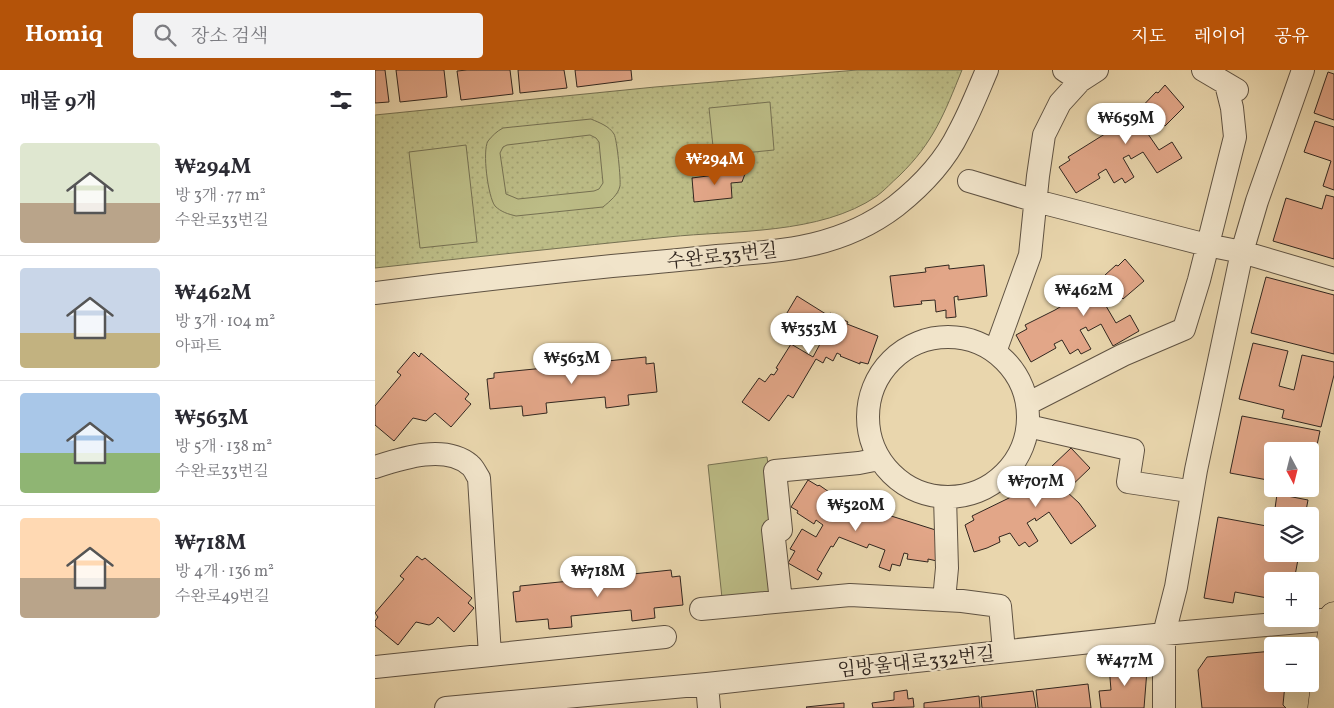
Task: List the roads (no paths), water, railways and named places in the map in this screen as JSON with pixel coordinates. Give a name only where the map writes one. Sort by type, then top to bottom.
[{"type":"main road","points":[[1322,708],[1334,618]]},
{"type":"main road","points":[[1326,680],[1330,708]]},
{"type":"street","name":"수완로33번길","points":[[375,292],[493,278],[803,247],[828,242],[844,236],[878,218],[895,206],[929,175],[959,134],[987,70]]},
{"type":"street","points":[[1027,404],[1123,356],[1184,329],[1235,137],[1232,87],[1203,70]]},
{"type":"street","points":[[1163,708],[1164,634],[1174,594],[1196,470],[1242,252],[1257,201],[1303,70]]},
{"type":"street","points":[[995,352],[1030,256],[1044,135],[1060,103],[1080,74]]},
{"type":"street","points":[[969,181],[1037,201],[1207,245],[1242,252],[1334,279]]},
{"type":"street","points":[[935,338],[966,339],[981,344],[995,352],[1007,362],[1016,374],[1027,404],[1027,426],[1021,450],[1013,464],[1003,476],[990,485],[976,492],[961,496],[929,495],[901,482],[889,472],[879,459],[872,446],[868,430],[869,399],[874,384],[882,370],[905,349],[919,342],[935,338]]},
{"type":"street","points":[[1027,426],[1133,450],[1128,482],[1183,490]]},
{"type":"street","points":[[375,466],[418,454],[459,458],[472,466],[479,478],[490,655]]},
{"type":"street","points":[[781,601],[773,530],[781,530],[775,471],[859,463],[879,459]]},
{"type":"street","points":[[944,600],[947,568],[945,497]]},
{"type":"street","points":[[701,609],[850,595],[944,600],[1000,606],[1004,652]]},
{"type":"street","name":"임방울대로332번길","points":[[446,708],[669,698],[707,684],[1164,634],[1334,618]]},
{"type":"street","points":[[375,667],[665,637]]},
{"type":"street","points":[[707,684],[709,708]]}]
